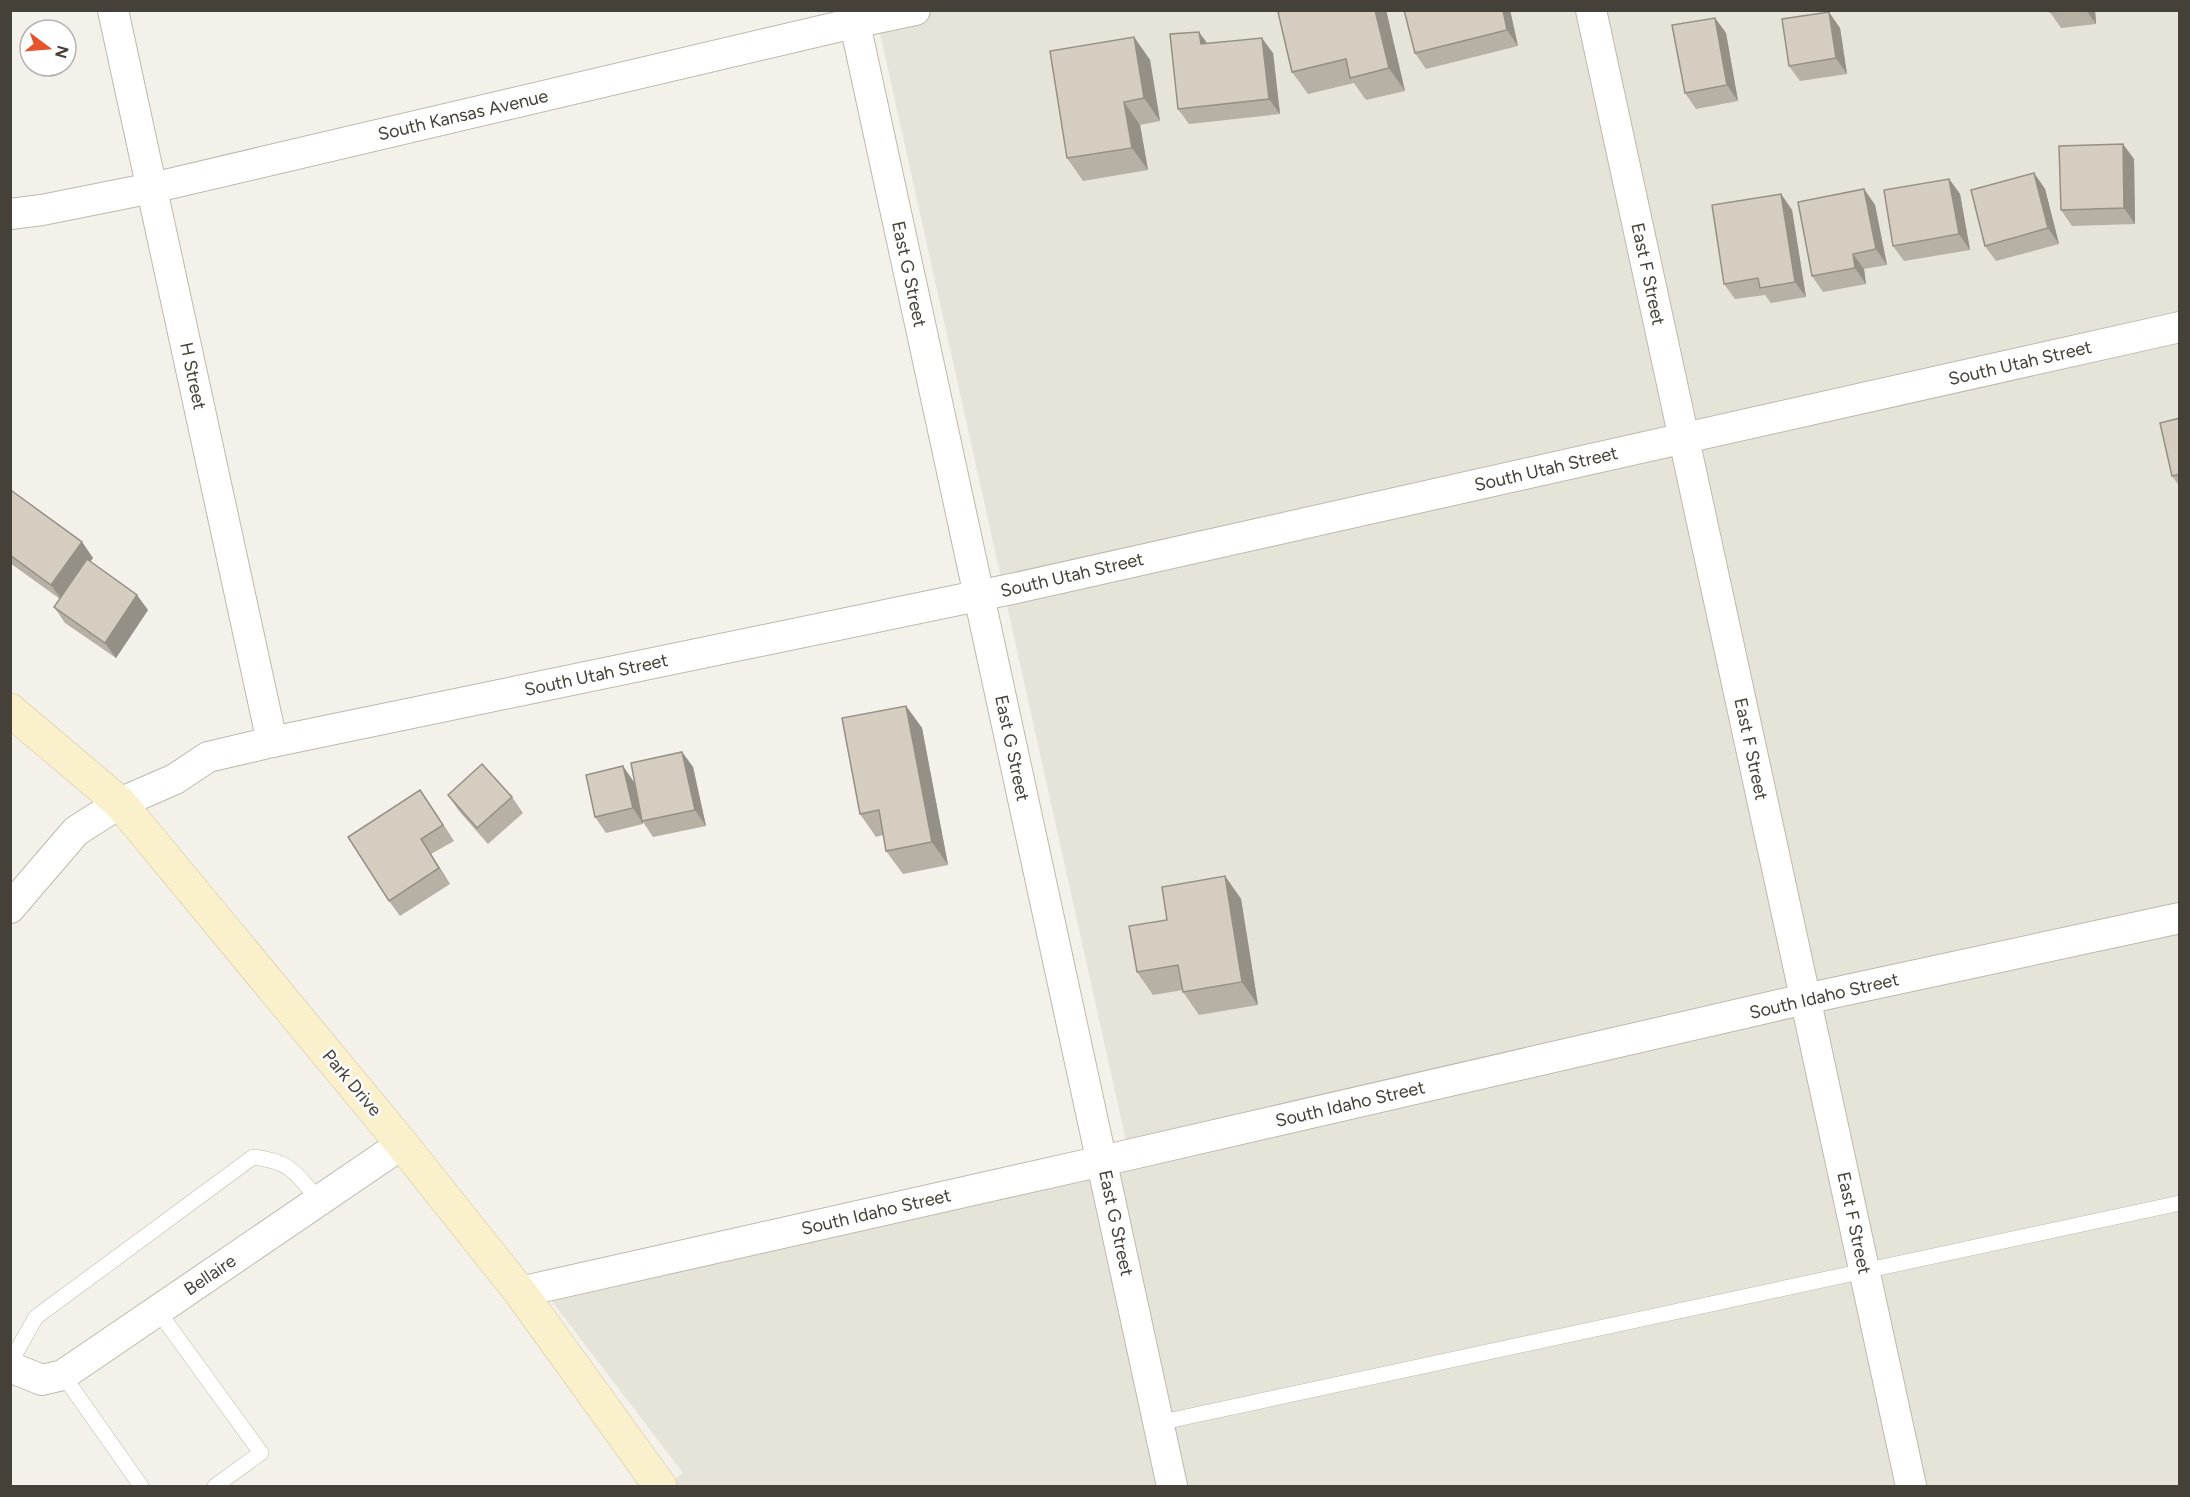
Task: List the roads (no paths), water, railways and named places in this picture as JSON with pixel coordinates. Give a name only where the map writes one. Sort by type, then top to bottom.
[{"type":"street","name":"H Street","points":[[113,10],[272,742]]},
{"type":"street","name":"South Kansas Avenue","points":[[10,214],[42,210],[152,188],[853,17],[915,10]]},
{"type":"street","name":"East F Street","points":[[1591,10],[1911,1486]]},
{"type":"street","name":"East G Street","points":[[853,17],[1172,1486]]},
{"type":"street","name":"South Utah Street","points":[[10,908],[76,831],[120,803],[175,779],[208,757],[979,596],[2180,327]]},
{"type":"street","name":"Park Drive","points":[[10,710],[120,803],[402,1144],[520,1292],[651,1483]]},
{"type":"street","name":"South Idaho Street","points":[[520,1292],[1805,999],[2180,918]]},
{"type":"street","name":"Bellaire","points":[[63,1375],[402,1144]]},
{"type":"street","points":[[10,1365],[42,1380],[63,1375]]},
{"type":"lane","points":[[10,1365],[36,1317],[253,1156],[288,1166],[319,1200]]},
{"type":"lane","points":[[1158,1423],[2180,1203]]},
{"type":"lane","points":[[158,1311],[261,1453],[215,1486]]},
{"type":"lane","points":[[63,1375],[141,1486]]}]
